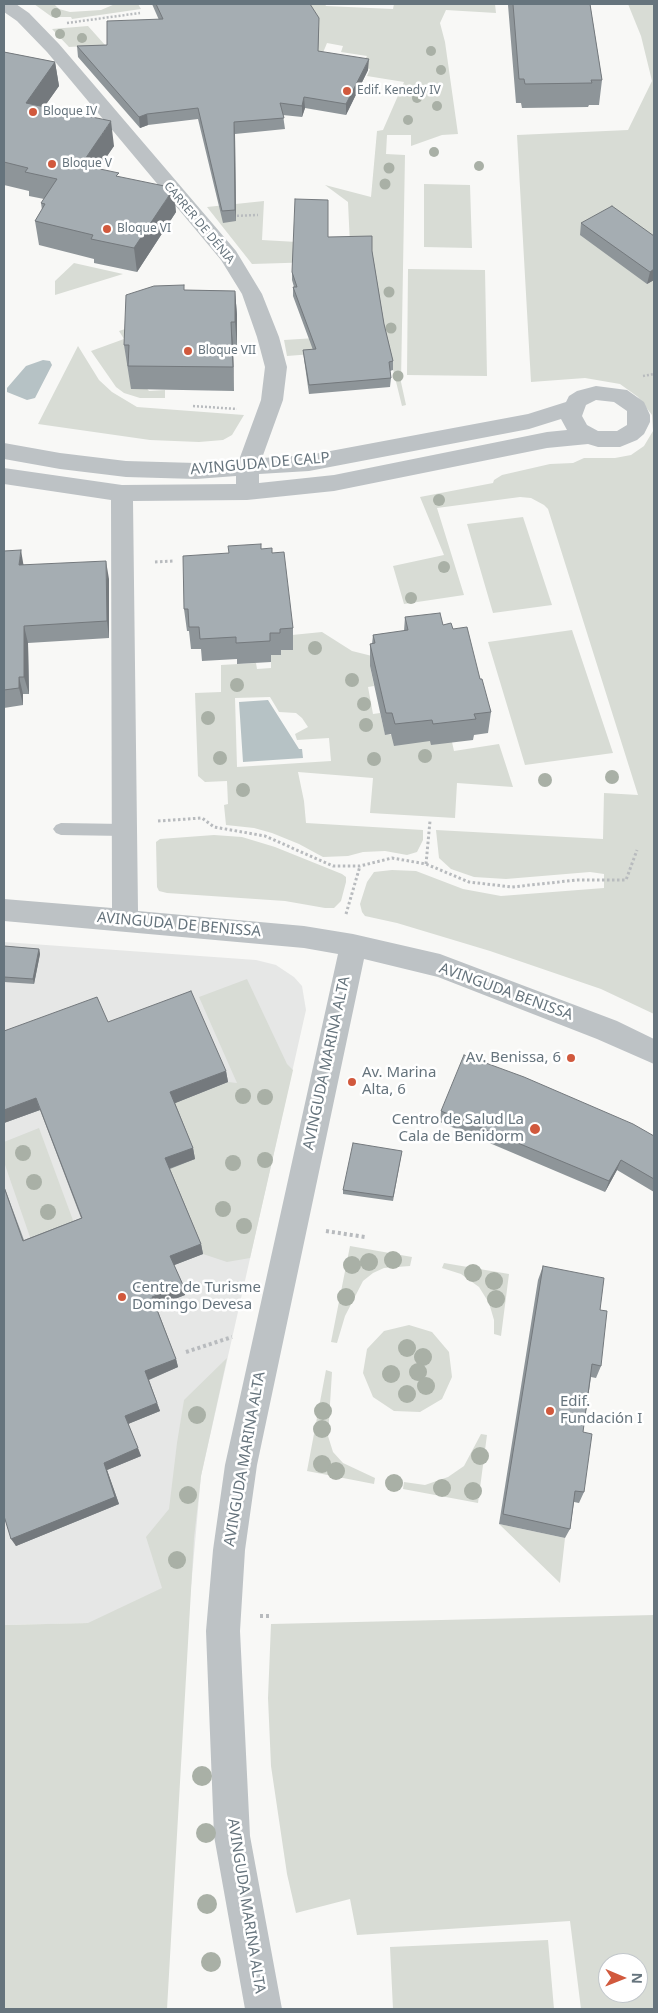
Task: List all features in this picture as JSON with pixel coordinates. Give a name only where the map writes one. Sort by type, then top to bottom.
[{"type":"street","name":"CARRER DE DÉNIA","points":[[4,4],[23,17],[53,48],[229,256],[252,294],[268,337],[276,367],[272,400],[248,467],[247,492]]},
{"type":"street","points":[[601,393],[619,395],[636,407],[639,422],[636,429],[629,435],[609,440],[588,436],[573,424],[572,408],[576,401],[585,396],[601,393]]},
{"type":"street","name":"AVINGUDA DE CALP","points":[[4,450],[60,461],[126,469],[196,471],[309,463],[529,421],[572,408]]},
{"type":"street","name":"AVINGUDA DE CALP","points":[[4,476],[70,488],[122,492],[247,492],[334,483],[547,440],[588,436]]},
{"type":"street","points":[[122,492],[125,920]]},
{"type":"street","name":"AVINGUDA DE BENISSA","points":[[4,910],[304,937],[353,945]]},
{"type":"street","name":"AVINGUDA BENISSA","points":[[353,945],[440,966],[607,1030],[654,1052]]},
{"type":"street","name":"AVINGUDA MARINA ALTA","points":[[264,2009],[232,1836],[223,1631],[228,1550],[241,1465],[353,945]]},
{"type":"lane","points":[[61,829],[124,830]]},
{"type":"path","points":[[35,30],[49,26],[140,13]]},
{"type":"path","points":[[193,406],[268,412]]},
{"type":"path","points":[[149,822],[202,818],[214,828],[265,836],[333,866],[360,866],[392,858],[426,864],[469,882],[512,887],[577,880],[626,880],[637,850]]},
{"type":"path","points":[[426,864],[430,821]]},
{"type":"path","points":[[347,912],[360,866]]},
{"type":"path","points":[[186,1352],[232,1337],[267,1346]]},
{"type":"shaded area","points":[[34,4],[54,4],[59,9],[70,12],[101,10],[115,4],[138,4],[141,9],[72,19],[71,17],[52,17]]},
{"type":"shaded area","points":[[284,4],[325,4],[326,6],[393,9],[394,4],[495,4],[496,13],[446,10],[440,23],[445,42],[458,134],[442,135],[411,146],[411,135],[387,135],[386,154],[405,155],[401,382],[406,405],[402,406],[384,333],[350,261],[252,264],[207,207],[264,201],[262,240],[350,245],[348,202],[325,185],[371,197],[377,131],[383,130],[404,82],[367,76],[370,69],[361,67],[367,56],[341,52],[343,46],[327,43],[320,60]]},
{"type":"shaded area","points":[[628,4],[654,4],[654,1014],[601,989],[490,951],[397,923],[365,916],[360,904],[367,882],[374,872],[392,870],[416,871],[463,889],[501,896],[604,888],[604,874],[590,872],[506,879],[474,877],[451,869],[439,858],[436,830],[603,839],[604,793],[638,795],[548,509],[544,505],[531,498],[520,497],[437,508],[464,595],[404,604],[393,566],[444,555],[420,497],[493,483],[494,480],[502,475],[550,464],[573,463],[584,458],[615,458],[631,455],[644,446],[653,431],[652,415],[638,397],[620,384],[585,378],[531,382],[517,135],[628,130],[652,81],[641,36]]},
{"type":"shaded area","points":[[88,26],[105,45],[69,47],[52,29]]},
{"type":"shaded area","points":[[424,184],[470,185],[472,248],[424,247]]},
{"type":"shaded area","points":[[74,263],[123,274],[55,295],[55,281]]},
{"type":"shaded area","points":[[408,269],[485,270],[487,376],[407,375]]},
{"type":"shaded area","points":[[137,325],[131,369],[149,391],[165,390],[165,398],[140,398],[124,393],[116,387],[91,351],[124,339],[119,331]]},
{"type":"shaded area","points":[[348,336],[350,351],[287,356],[284,340]]},
{"type":"shaded area","points":[[78,346],[99,380],[112,392],[137,407],[244,415],[232,435],[223,440],[199,442],[150,440],[38,424]]},
{"type":"shaded area","points":[[43,360],[50,361],[52,365],[35,398],[27,400],[7,392],[7,388],[26,366]]},
{"type":"shaded area","points":[[523,517],[552,605],[493,613],[467,524]]},
{"type":"shaded area","points":[[572,630],[613,753],[525,765],[488,642]]},
{"type":"shaded area","points":[[322,632],[352,651],[372,656],[370,666],[374,686],[368,687],[373,714],[380,713],[385,734],[452,742],[454,751],[499,744],[513,787],[457,783],[455,818],[370,813],[373,778],[298,772],[306,823],[423,830],[423,840],[417,852],[407,855],[385,851],[323,857],[299,844],[272,833],[254,828],[226,825],[224,805],[228,804],[227,781],[205,782],[198,776],[195,693],[221,692],[221,665],[256,663],[257,669],[271,668],[271,655],[281,654],[281,650],[293,650],[292,635]],"holes":[[[270,697],[279,712],[296,713],[308,727],[295,734],[297,740],[329,738],[331,761],[237,767],[235,698]]]},
{"type":"shaded area","points":[[268,700],[299,749],[302,749],[303,758],[243,762],[239,702]]},
{"type":"shaded area","points":[[214,835],[242,837],[275,847],[342,874],[346,877],[346,882],[341,901],[334,908],[325,908],[285,901],[159,891],[157,887],[156,842],[160,839]]},
{"type":"shaded area","name":"Centre de Turisme Domingo Devesa","points":[[4,942],[256,960],[276,965],[294,977],[302,986],[306,1010],[201,1476],[188,1621],[4,1625]]},
{"type":"shaded area","points":[[247,979],[287,1064],[293,1070],[250,1258],[227,1262],[203,1254],[144,1115],[228,1082],[237,1083],[199,997]]},
{"type":"shaded area","points":[[39,1128],[74,1223],[31,1240],[4,1162],[4,1142]]},
{"type":"shaded area","points":[[350,1246],[412,1257],[410,1266],[384,1268],[373,1273],[363,1281],[345,1316],[337,1343],[331,1342]]},
{"type":"shaded area","points":[[444,1263],[509,1274],[501,1336],[494,1334],[494,1320],[489,1303],[479,1287],[461,1274],[442,1268]]},
{"type":"shaded area","points":[[409,1325],[432,1332],[449,1352],[452,1377],[442,1399],[420,1412],[394,1411],[373,1397],[363,1373],[367,1349],[384,1331]]},
{"type":"shaded area","points":[[227,1358],[201,1476],[194,1538],[167,2009],[4,2009],[4,1625],[88,1623],[162,1588],[146,1537],[169,1509],[184,1400]]},
{"type":"shaded area","points":[[326,1370],[332,1372],[328,1436],[333,1452],[343,1463],[375,1478],[374,1484],[307,1471]]},
{"type":"shaded area","points":[[481,1434],[487,1435],[478,1503],[403,1489],[404,1482],[425,1485],[448,1477],[464,1466]]},
{"type":"shaded area","points":[[499,1524],[565,1538],[560,1583]]},
{"type":"shaded area","points":[[654,1615],[654,2009],[581,2009],[570,1921],[357,1935],[350,1899],[296,1913],[287,1874],[271,1766],[268,1698],[271,1624]]},
{"type":"shaded area","points":[[548,1940],[554,2009],[393,2009],[390,1947]]},
{"type":"building","points":[[156,4],[310,4],[319,18],[318,51],[369,59],[346,104],[304,97],[302,106],[280,103],[284,118],[234,122],[235,210],[222,211],[198,108],[147,114],[139,117],[77,46],[107,45],[107,21],[163,19]]},
{"type":"building","points":[[513,4],[590,4],[602,80],[591,80],[592,83],[525,84],[524,79],[519,79]]},
{"type":"building","points":[[4,52],[55,62],[26,103],[111,121],[81,165],[119,173],[116,176],[174,188],[134,248],[91,239],[93,235],[35,221],[45,204],[41,203],[57,179],[25,172],[28,168],[4,162]]},
{"type":"building","points":[[295,199],[328,200],[328,237],[372,236],[372,251],[384,324],[393,361],[389,362],[391,378],[309,385],[303,350],[316,349],[293,287],[297,287],[292,272]]},
{"type":"building","points":[[612,206],[654,236],[654,269],[650,272],[581,223]]},
{"type":"building","points":[[184,285],[184,290],[235,291],[235,322],[231,322],[233,367],[128,366],[129,345],[124,345],[126,295],[154,286]]},
{"type":"building","points":[[261,544],[261,549],[272,548],[272,553],[284,552],[293,628],[280,629],[280,633],[270,633],[270,641],[236,643],[236,637],[200,639],[199,627],[189,627],[188,609],[184,609],[183,556],[229,553],[228,546]]},
{"type":"building","points":[[21,550],[19,565],[106,561],[107,621],[24,626],[24,677],[19,677],[19,688],[4,690],[4,551]]},
{"type":"building","points":[[440,613],[443,625],[451,623],[453,629],[467,627],[480,679],[482,679],[491,712],[474,714],[476,719],[433,724],[432,720],[395,724],[392,713],[386,713],[370,644],[375,643],[373,635],[408,630],[405,617]]},
{"type":"building","points":[[4,946],[39,949],[33,979],[4,977]]},
{"type":"building","points":[[191,991],[226,1071],[170,1092],[193,1148],[165,1158],[201,1244],[170,1256],[183,1285],[152,1297],[176,1359],[145,1371],[157,1403],[125,1416],[138,1448],[104,1463],[115,1497],[11,1539],[4,1516],[4,1187],[23,1241],[82,1218],[36,1098],[4,1110],[4,1031],[97,997],[108,1022]]},
{"type":"building","name":"Centro de Salud La Cala de Benidorm","points":[[464,1055],[524,1077],[633,1124],[654,1136],[654,1179],[621,1160],[609,1181],[441,1111]]},
{"type":"building","points":[[353,1143],[402,1151],[393,1197],[343,1190]]},
{"type":"building","name":"Edif. Fundación I","points":[[543,1266],[604,1278],[600,1310],[607,1311],[601,1366],[592,1364],[583,1432],[592,1434],[584,1492],[575,1491],[570,1529],[503,1514]]},
{"type":"place","name":"Edif. Kenedy IV","points":[[347,91]]},
{"type":"place","name":"Bloque IV","points":[[33,112]]},
{"type":"place","name":"Bloque V","points":[[52,164]]},
{"type":"place","name":"Bloque VI","points":[[107,229]]},
{"type":"place","name":"Bloque VII","points":[[188,351]]},
{"type":"place","name":"Av. Benissa, 6","points":[[571,1058]]},
{"type":"place","name":"Av. Marina Alta, 6","points":[[352,1082]]},
{"type":"place","name":"Centro de Salud La Cala de Benidorm","points":[[535,1129]]},
{"type":"place","name":"Centre de Turisme Domingo Devesa","points":[[122,1297]]},
{"type":"place","name":"Edif. Fundación I","points":[[550,1411]]}]
